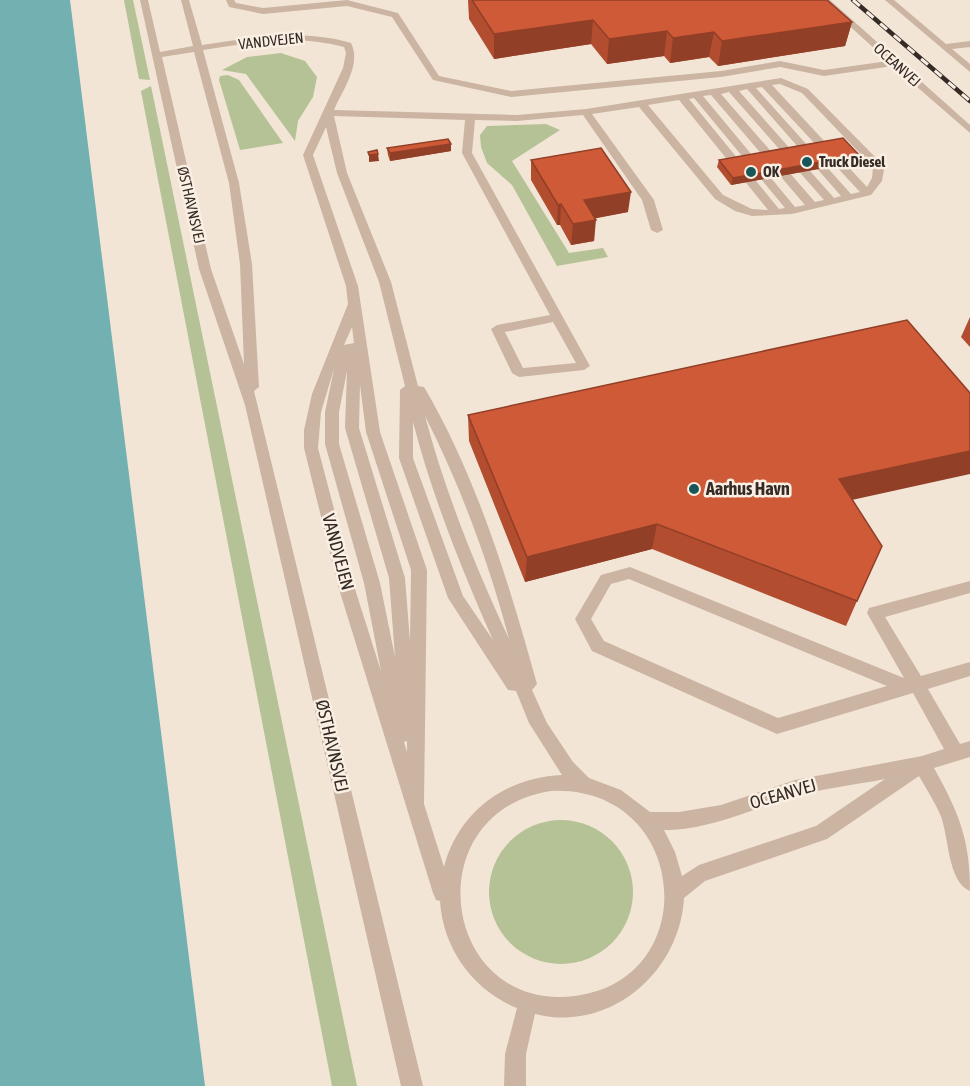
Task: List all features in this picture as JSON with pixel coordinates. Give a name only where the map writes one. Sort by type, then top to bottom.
[{"type":"street","name":"ØSTHAVNSVEJ","points":[[144,0],[205,269],[252,405],[412,1086]]},
{"type":"street","name":"ØSTHAVNSVEJ","points":[[185,0],[234,183],[246,264],[252,405]]},
{"type":"street","points":[[230,0],[232,5],[263,11],[347,3],[395,15],[436,78],[512,94],[721,74],[780,64],[824,73],[895,63]]},
{"type":"street","name":"OCEANVEJ","points":[[825,0],[970,130]]},
{"type":"street","points":[[889,0],[970,69]]},
{"type":"street","name":"VANDVEJEN","points":[[156,55],[302,36],[337,40],[348,45],[350,60],[308,155],[356,302],[373,432],[418,570],[415,803]]},
{"type":"street","points":[[945,47],[970,44]]},
{"type":"street","points":[[540,725],[468,562],[428,453],[385,282],[342,173],[328,113],[470,118],[586,112],[781,81],[805,91],[878,166],[880,174],[875,186],[867,193],[775,212],[755,213],[736,208],[719,197],[642,104]]},
{"type":"street","points":[[765,84],[867,193]]},
{"type":"street","points":[[749,86],[848,197]]},
{"type":"street","points":[[732,89],[831,201]]},
{"type":"street","points":[[714,92],[811,205]]},
{"type":"street","points":[[697,95],[791,208]]},
{"type":"street","points":[[682,97],[775,212]]},
{"type":"street","points":[[586,112],[648,200],[657,230]]},
{"type":"street","points":[[470,118],[467,153],[584,366],[519,373],[497,329],[557,317]]},
{"type":"street","name":"VANDVEJEN","points":[[356,302],[332,412],[332,444],[372,583],[415,803]]},
{"type":"street","name":"VANDVEJEN","points":[[356,302],[315,407],[310,429],[311,448],[347,589],[451,915]]},
{"type":"street","name":"VANDVEJEN","points":[[356,302],[352,428],[397,578],[415,803]]},
{"type":"street","points":[[407,366],[406,458],[456,598],[567,768],[585,786]]},
{"type":"street","points":[[407,366],[449,449],[503,588],[540,725]]},
{"type":"street","points":[[912,685],[630,573],[606,579],[583,619],[598,646],[777,726],[970,669]]},
{"type":"street","points":[[963,751],[912,685],[875,613],[970,587]]},
{"type":"street","name":"OCEANVEJ","points":[[644,821],[679,821],[721,813],[795,788],[922,764],[963,751]]},
{"type":"street","points":[[922,764],[949,813],[963,871],[970,882]]},
{"type":"street","name":"OCEANVEJ","points":[[675,893],[699,874],[821,833],[922,764]]},
{"type":"street","points":[[548,783],[585,786],[606,794],[644,821],[659,842],[670,867],[675,893],[673,922],[663,950],[645,975],[621,993],[592,1004],[561,1007],[529,1001],[501,987],[478,967],[460,942],[451,915],[448,876],[459,840],[482,811],[513,791],[548,783]]},
{"type":"street","points":[[515,1086],[518,1035],[529,1001]]},
{"type":"green space","points":[[124,0],[133,0],[150,80],[139,79]]},
{"type":"green space","points":[[281,53],[305,61],[317,77],[313,97],[298,121],[295,141],[246,74],[222,70],[247,57]]},
{"type":"green space","points":[[228,75],[239,80],[283,143],[240,150],[219,80],[220,76]]},
{"type":"green space","points":[[151,86],[357,1086],[332,1086],[141,91]]},
{"type":"green space","points":[[546,124],[560,130],[512,161],[569,253],[603,248],[608,257],[557,266],[512,185],[487,163],[481,147],[480,135],[487,126]]},
{"type":"green space","points":[[561,820],[589,825],[612,841],[628,864],[633,892],[628,920],[612,943],[589,959],[561,964],[533,959],[510,943],[494,920],[489,892],[494,864],[510,841],[533,825]]},
{"type":"water","points":[[0,0],[70,0],[205,1086],[0,1086]]},
{"type":"building","points":[[472,0],[827,0],[852,22],[722,41],[714,32],[673,38],[667,31],[609,39],[593,20],[494,34]]},
{"type":"building","points":[[843,138],[859,155],[733,178],[719,160]]},
{"type":"building","points":[[448,139],[451,144],[390,153],[387,148]]},
{"type":"building","points":[[601,148],[631,192],[584,200],[596,220],[573,224],[561,204],[558,205],[531,160]]},
{"type":"building","points":[[377,150],[378,154],[369,155],[368,152]]},
{"type":"building","name":"Aarhus Havn","points":[[907,320],[970,393],[970,451],[839,479],[882,546],[857,601],[657,524],[527,557],[468,415]]},
{"type":"railway","points":[[853,0],[970,101]]},
{"type":"place","name":"Truck Diesel","points":[[807,162]]},
{"type":"place","name":"OK","points":[[751,172]]},
{"type":"place","name":"Aarhus Havn","points":[[694,489]]}]
